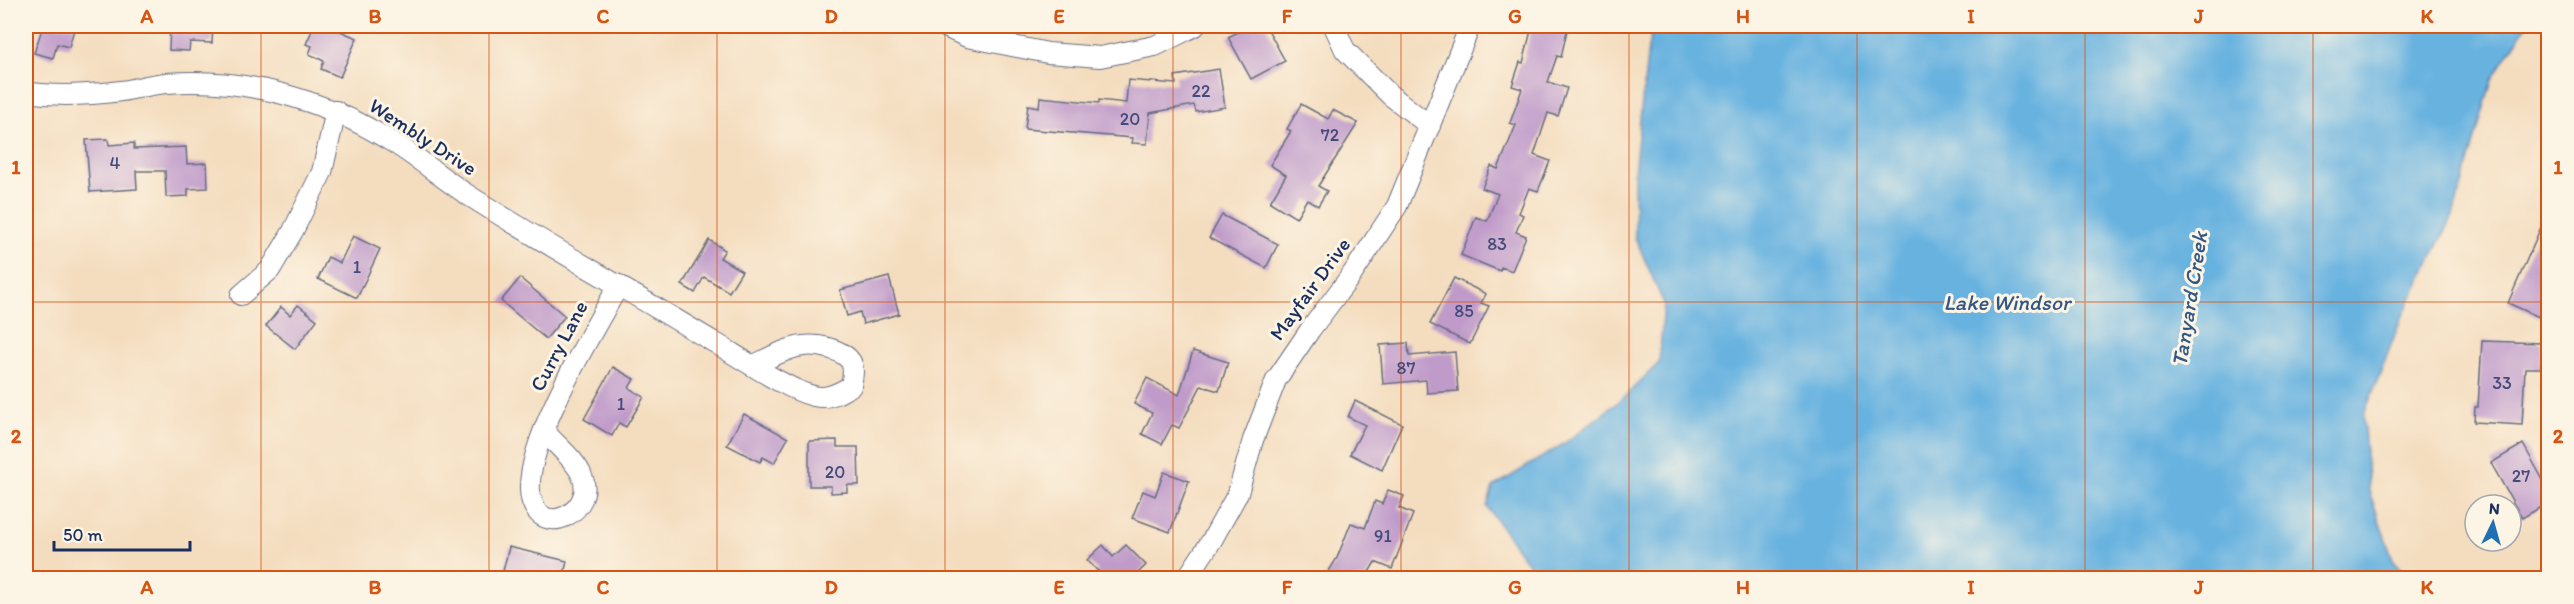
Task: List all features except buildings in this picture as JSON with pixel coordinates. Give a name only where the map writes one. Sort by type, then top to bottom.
[{"type":"street","points":[[943,26],[967,37],[1048,53],[1100,57],[1155,46],[1195,26]]},
{"type":"street","points":[[1334,26],[1345,50],[1390,95],[1430,126]]},
{"type":"street","name":"Mayfair Drive","points":[[1187,579],[1238,493],[1253,440],[1276,380],[1353,273],[1397,206],[1470,26]]},
{"type":"street","name":"Wembly Drive","points":[[26,92],[41,95],[75,95],[120,91],[164,83],[234,83],[287,94],[336,111],[390,140],[465,194],[754,365]]},
{"type":"street","points":[[241,295],[270,270],[293,231],[322,172],[336,111]]},
{"type":"street","name":"Curry Lane","points":[[544,430],[575,362],[619,285]]},
{"type":"water","name":"Lake Windsor","points":[[1653,26],[2527,26],[2492,79],[2453,216],[2401,319],[2363,417],[2369,491],[2394,563],[2413,578],[1529,578],[1531,568],[1487,507],[1493,487],[1562,445],[1622,399],[1659,363],[1664,304],[1635,237],[1634,173],[1648,48]]},
{"type":"water label","name":"Tanyard Creek","points":[[2189,299]]}]
